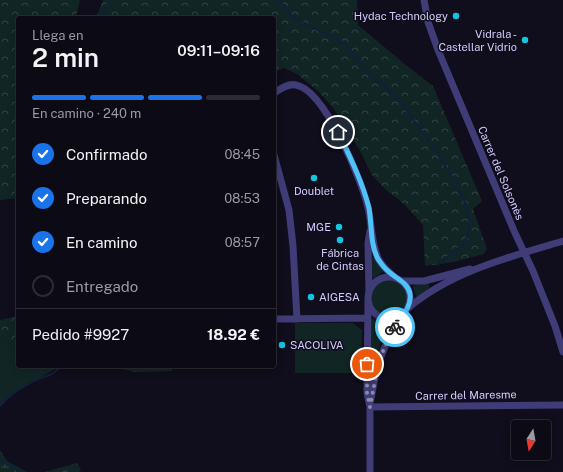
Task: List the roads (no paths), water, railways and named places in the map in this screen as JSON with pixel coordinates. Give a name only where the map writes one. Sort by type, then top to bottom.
[{"type":"street","name":"Carrer del Solsonès","points":[[424,0],[428,22],[438,50],[514,233],[525,253],[555,326],[563,352]]},
{"type":"street","points":[[276,92],[289,85],[296,85],[305,89],[317,102],[338,132],[363,187],[378,259],[388,271],[409,289],[410,305],[388,340],[375,375],[370,407],[370,472]]},
{"type":"street","points":[[276,162],[289,210],[293,246],[297,319]]},
{"type":"street","points":[[370,407],[367,393],[368,243],[371,221]]},
{"type":"street","points":[[478,268],[425,295],[394,319],[382,318],[372,310],[368,296],[374,283],[379,279],[385,277],[399,280],[424,281],[478,268],[563,242]]},
{"type":"street","points":[[276,319],[368,318]]},
{"type":"street","name":"Carrer del Maresme","points":[[370,407],[563,405]]},
{"type":"waterway","points":[[101,16],[109,0]]},
{"type":"waterway","points":[[279,0],[292,17],[346,44],[366,72],[386,86],[399,100],[438,153],[464,199],[470,225],[466,241],[437,265]]},
{"type":"waterway","points":[[0,406],[16,391],[31,382],[53,373],[59,368]]},
{"type":"waterway","points":[[0,460],[21,472]]},
{"type":"place","name":"Hydac Technology","points":[[456,16]]},
{"type":"place","name":"Vidrala - Castellar Vidrio","points":[[525,40]]},
{"type":"place","name":"Doublet","points":[[314,178]]},
{"type":"place","name":"MGE","points":[[339,227]]},
{"type":"place","name":"Fábrica de Cintas","points":[[340,240]]},
{"type":"place","name":"AIGESA","points":[[311,297]]},
{"type":"place","name":"SACOLIVA","points":[[282,345]]}]
